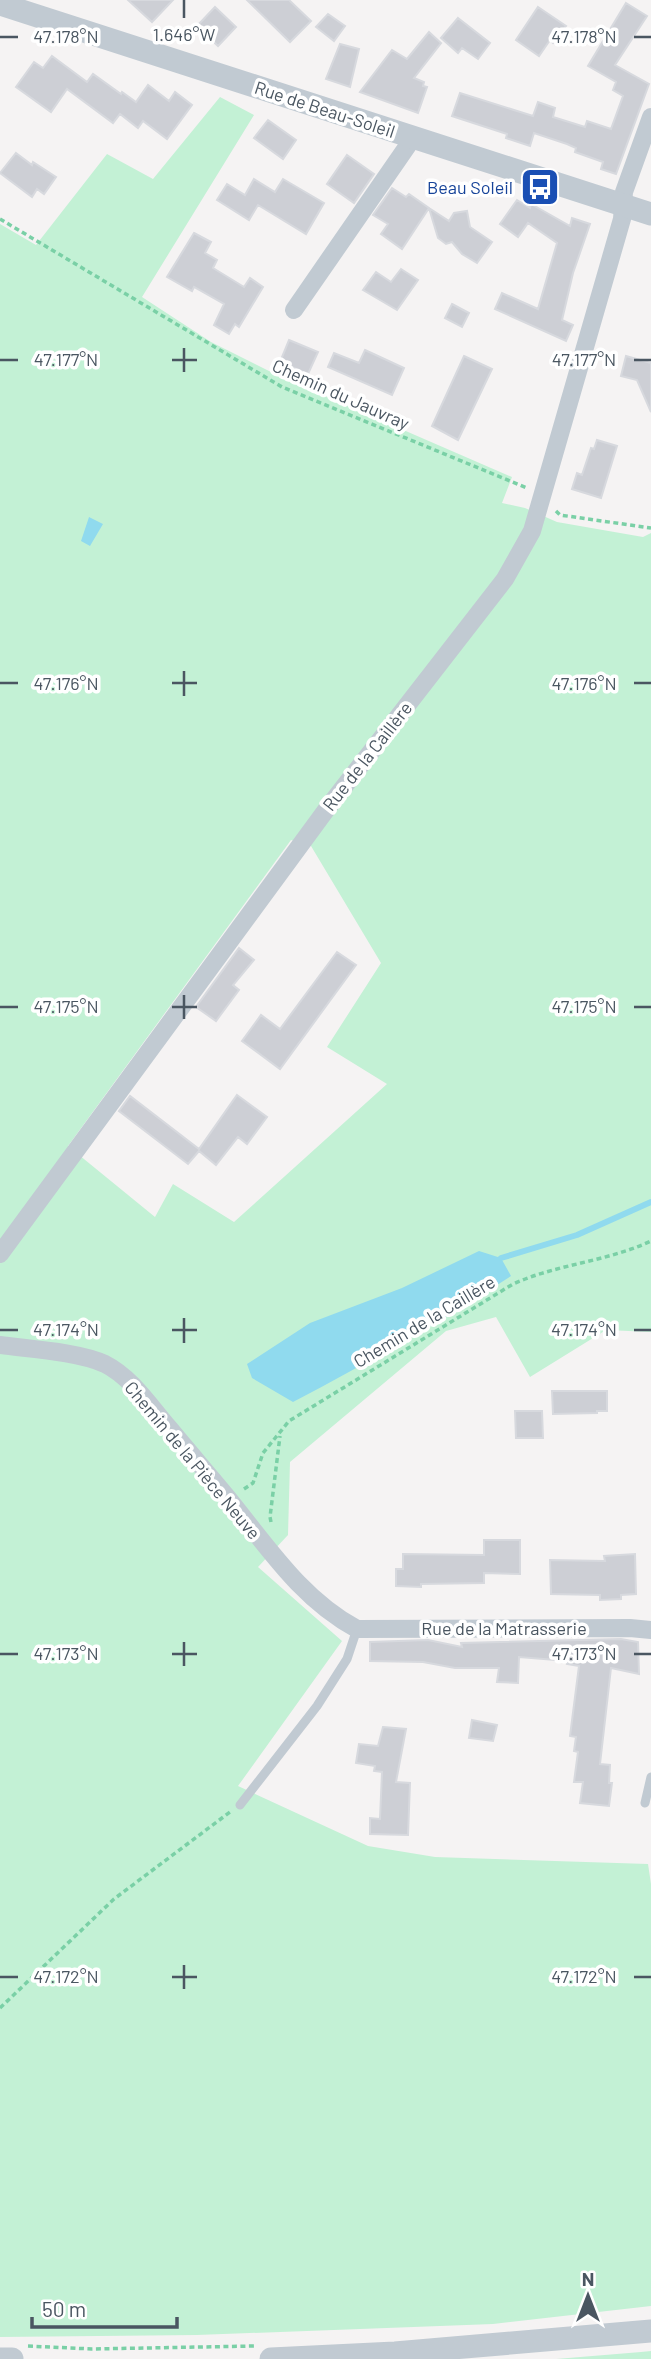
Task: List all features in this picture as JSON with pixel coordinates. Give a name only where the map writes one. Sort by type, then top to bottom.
[{"type":"street","name":"Rue de Beau-Soleil","points":[[0,4],[651,214]]},
{"type":"street","name":"Rue de la Caillère","points":[[0,1254],[329,806],[505,579],[532,531],[622,219],[624,192],[651,117]]},
{"type":"street","points":[[294,310],[413,138]]},
{"type":"street","name":"Chemin de la Pièce Neuve","points":[[0,1345],[71,1355],[105,1364],[133,1385],[228,1497],[267,1548],[315,1601],[357,1629]]},
{"type":"street","name":"Rue de la Matrasserie","points":[[357,1629],[651,1630]]},
{"type":"street","points":[[271,2359],[408,2352],[651,2330]]},
{"type":"street","points":[[0,2358],[12,2359]]},
{"type":"lane","points":[[240,1805],[317,1706],[347,1659],[357,1629]]},
{"type":"lane","points":[[645,1803],[651,1777]]},
{"type":"path","name":"Chemin du Jauvray","points":[[0,219],[282,387],[541,494],[560,515],[651,528]]},
{"type":"path","name":"Chemin de la Caillère","points":[[253,1483],[263,1453],[289,1421],[513,1284],[533,1275],[607,1258],[651,1241]]},
{"type":"path","points":[[274,1530],[270,1517],[280,1434]]},
{"type":"path","points":[[0,2008],[114,1899],[240,1805]]},
{"type":"green space","points":[[220,97],[254,115],[142,297],[211,342],[279,376],[512,477],[502,503],[525,508],[557,522],[643,537],[651,533],[651,1332],[606,1330],[530,1377],[496,1317],[446,1331],[290,1462],[288,1535],[258,1567],[342,1641],[238,1786],[368,1846],[435,1857],[648,1864],[651,1884],[651,2306],[493,2324],[197,2335],[0,2337],[0,224],[36,245],[107,154],[153,179]],"holes":[[[291,840],[311,846],[381,963],[327,1047],[387,1084],[234,1222],[173,1184],[155,1217],[68,1146]]]},
{"type":"green space","points":[[651,2351],[651,2359],[556,2359],[641,2352]]},
{"type":"water","points":[[89,517],[103,524],[90,546],[81,541]]},
{"type":"water","points":[[479,1251],[501,1258],[511,1276],[376,1357],[293,1402],[252,1378],[247,1364],[310,1323],[402,1288]]},
{"type":"building","points":[[128,0],[173,0],[152,22]]},
{"type":"building","points":[[247,0],[289,0],[311,21],[290,42]]},
{"type":"building","points":[[626,3],[647,16],[615,65],[649,84],[616,174],[601,169],[603,162],[575,152],[576,148],[567,144],[534,133],[530,146],[506,138],[507,134],[452,116],[460,93],[533,116],[538,102],[555,108],[553,117],[585,127],[587,121],[611,129],[623,96],[613,90],[616,82],[588,66]]},
{"type":"building","points":[[215,7],[236,27],[218,46],[197,26]]},
{"type":"building","points":[[538,7],[566,26],[553,43],[550,40],[539,56],[516,40]]},
{"type":"building","points":[[328,14],[345,26],[334,41],[316,27]]},
{"type":"building","points":[[458,18],[490,43],[478,59],[462,48],[458,53],[441,38]]},
{"type":"building","points":[[429,32],[441,43],[414,78],[424,82],[423,86],[427,87],[418,113],[360,92],[392,50],[407,59]]},
{"type":"building","points":[[340,44],[359,49],[350,87],[326,79]]},
{"type":"building","points":[[52,56],[87,82],[93,74],[136,102],[148,85],[169,101],[175,92],[192,105],[167,139],[143,121],[138,128],[120,114],[113,123],[67,89],[51,112],[16,87],[34,62],[43,68]]},
{"type":"building","points":[[268,120],[296,140],[283,159],[254,138]]},
{"type":"building","points":[[16,153],[56,177],[44,194],[37,189],[32,197],[0,173]]},
{"type":"building","points":[[347,155],[374,174],[354,203],[327,184]]},
{"type":"building","points":[[254,179],[275,192],[283,179],[324,203],[306,234],[258,205],[249,220],[217,200],[227,184],[245,195]]},
{"type":"building","points":[[392,188],[406,197],[409,194],[429,208],[402,249],[381,234],[388,224],[373,215]]},
{"type":"building","points":[[517,200],[530,208],[531,204],[570,226],[572,218],[590,224],[573,273],[562,320],[573,325],[566,341],[495,309],[502,293],[538,309],[557,243],[528,223],[518,237],[500,224]]},
{"type":"building","points":[[429,208],[449,221],[454,213],[467,211],[470,227],[492,242],[477,263],[462,254],[452,242],[446,244],[438,238]]},
{"type":"building","points":[[194,233],[211,242],[205,253],[217,260],[213,268],[244,287],[250,278],[263,287],[239,327],[235,324],[229,334],[214,325],[224,304],[194,287],[192,291],[167,277]]},
{"type":"building","points":[[401,269],[418,280],[397,310],[363,290],[376,272],[391,282]]},
{"type":"building","points":[[452,304],[469,313],[462,327],[445,318]]},
{"type":"building","points":[[289,340],[318,352],[308,374],[280,362]]},
{"type":"building","points":[[365,350],[404,368],[392,395],[328,367],[334,353],[359,363]]},
{"type":"building","points":[[464,356],[492,369],[458,440],[432,426]]},
{"type":"building","points":[[626,356],[651,363],[651,412],[637,380],[621,376]]},
{"type":"building","points":[[597,440],[617,446],[601,498],[572,489],[577,473],[582,475],[591,448],[594,449]]},
{"type":"building","points":[[239,948],[254,960],[233,985],[239,990],[216,1021],[196,1007]]},
{"type":"building","points":[[337,952],[356,965],[280,1069],[242,1041],[261,1015],[280,1029]]},
{"type":"building","points":[[237,1095],[267,1117],[247,1144],[238,1137],[216,1165],[199,1151],[188,1164],[119,1111],[130,1096],[199,1149]]},
{"type":"building","points":[[552,1391],[607,1391],[607,1411],[553,1414]]},
{"type":"building","points":[[515,1411],[542,1411],[543,1438],[516,1438]]},
{"type":"building","points":[[484,1540],[520,1540],[520,1574],[484,1573],[484,1583],[396,1586],[396,1569],[403,1569],[403,1554],[484,1555]]},
{"type":"building","points":[[635,1554],[636,1594],[621,1595],[621,1599],[600,1600],[600,1595],[551,1594],[550,1560],[605,1561],[604,1556]]},
{"type":"building","points":[[621,1639],[638,1642],[639,1674],[611,1668],[600,1764],[610,1765],[609,1783],[612,1783],[609,1806],[580,1803],[583,1782],[574,1782],[578,1752],[574,1751],[576,1737],[570,1736],[579,1666],[567,1664],[568,1661],[519,1657],[518,1683],[497,1682],[499,1668],[455,1668],[423,1662],[370,1661],[370,1642],[428,1640],[462,1647],[461,1643]]},
{"type":"building","points":[[472,1720],[497,1725],[493,1741],[469,1738]]},
{"type":"building","points":[[383,1727],[406,1729],[396,1782],[410,1783],[408,1835],[370,1834],[370,1818],[380,1819],[382,1772],[374,1771],[375,1766],[356,1763],[359,1744],[378,1746]]},
{"type":"waterway","points":[[501,1258],[577,1235],[651,1202]]},
{"type":"place","name":"Beau Soleil","points":[[540,187]]}]
